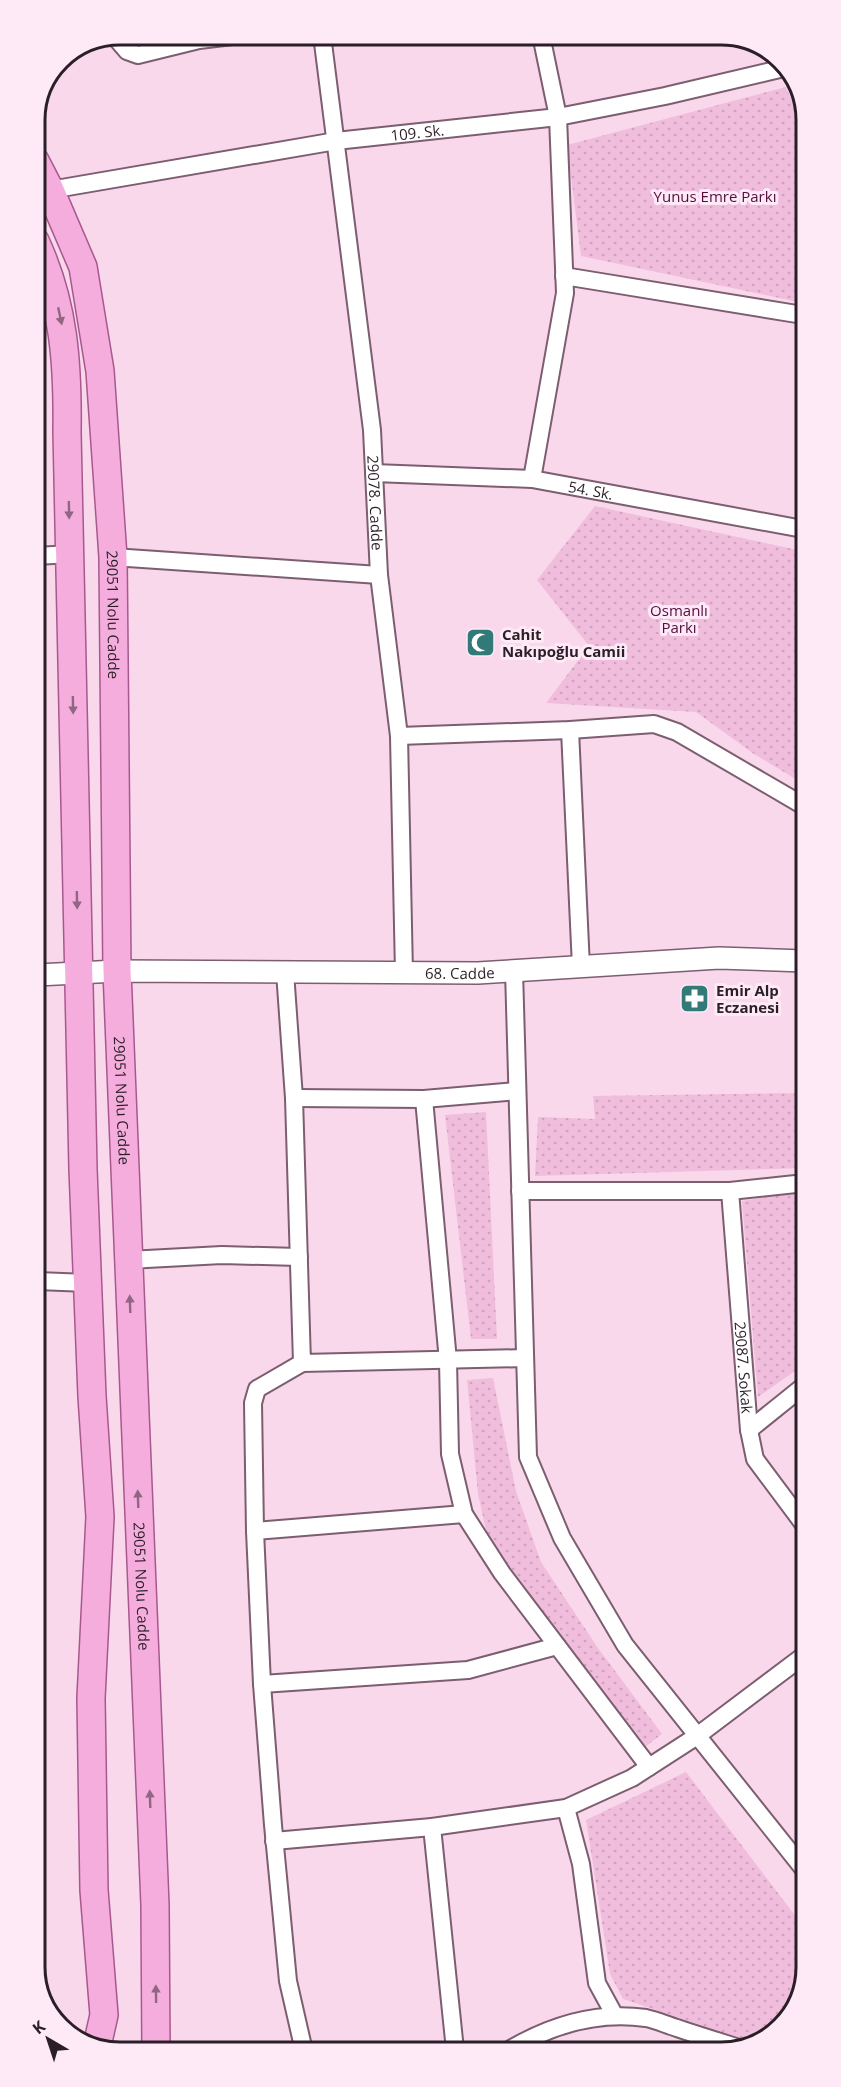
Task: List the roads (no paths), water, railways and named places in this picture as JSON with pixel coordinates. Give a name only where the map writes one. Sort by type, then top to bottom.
[{"type":"main road","name":"29051 Nolu Cadde","points":[[45,180],[83,267],[100,371],[113,557],[117,971],[154,1905],[156,2042]]},
{"type":"main road","points":[[45,262],[62,328],[68,378],[78,973],[88,1283],[100,1516],[91,1698],[94,1890],[104,2015],[99,2039]]},
{"type":"street","points":[[122,45],[127,51],[138,55],[171,45]]},
{"type":"street","name":"29078. Cadde","points":[[323,45],[372,430],[379,574],[399,736],[404,973]]},
{"type":"street","points":[[532,479],[565,293],[558,117],[543,45]]},
{"type":"street","name":"109. Sk.","points":[[50,190],[336,141],[558,117],[664,96],[776,70]]},
{"type":"street","points":[[564,276],[796,314]]},
{"type":"street","name":"54. Sk.","points":[[374,473],[532,479],[796,528]]},
{"type":"street","points":[[45,555],[70,554]]},
{"type":"street","points":[[113,557],[379,574]]},
{"type":"street","points":[[399,736],[570,730],[654,724],[677,732],[796,801]]},
{"type":"street","points":[[570,730],[581,967]]},
{"type":"street","name":"68. Cadde","points":[[45,975],[117,971],[478,973],[719,958],[796,961]]},
{"type":"street","points":[[514,971],[528,1457],[562,1538],[625,1645],[796,1860]]},
{"type":"street","points":[[285,972],[294,1098],[302,1363]]},
{"type":"street","points":[[294,1098],[424,1099],[517,1091]]},
{"type":"street","points":[[424,1099],[448,1361],[450,1454],[464,1514],[502,1573],[649,1767]]},
{"type":"street","points":[[520,1191],[730,1191],[796,1184]]},
{"type":"street","name":"29087. Sokak","points":[[730,1191],[749,1430],[755,1460],[796,1513]]},
{"type":"street","points":[[128,1260],[222,1255],[299,1257]]},
{"type":"street","points":[[45,1281],[88,1283]]},
{"type":"street","points":[[302,2042],[288,1981],[262,1684],[255,1531],[253,1403],[257,1389],[302,1363],[525,1358]]},
{"type":"street","points":[[749,1430],[796,1392]]},
{"type":"street","points":[[255,1531],[464,1514]]},
{"type":"street","points":[[262,1684],[468,1670],[557,1646]]},
{"type":"street","points":[[274,1841],[432,1827],[566,1808],[632,1778],[697,1736],[796,1662]]},
{"type":"street","points":[[566,1808],[581,1864],[597,1983],[615,2016]]},
{"type":"street","points":[[432,1827],[454,2042]]},
{"type":"street","points":[[523,2042],[561,2026],[594,2017],[615,2016],[648,2019],[720,2042]]},
{"type":"place","name":"Cahit Nakıpoğlu Camii","points":[[481,643]]},
{"type":"place","name":"Emir Alp Eczanesi","points":[[695,999]]},
{"type":"park label","name":"Yunus Emre Parkı","points":[[715,196]]},
{"type":"park label","name":"Osmanlı Parkı","points":[[679,618]]}]
